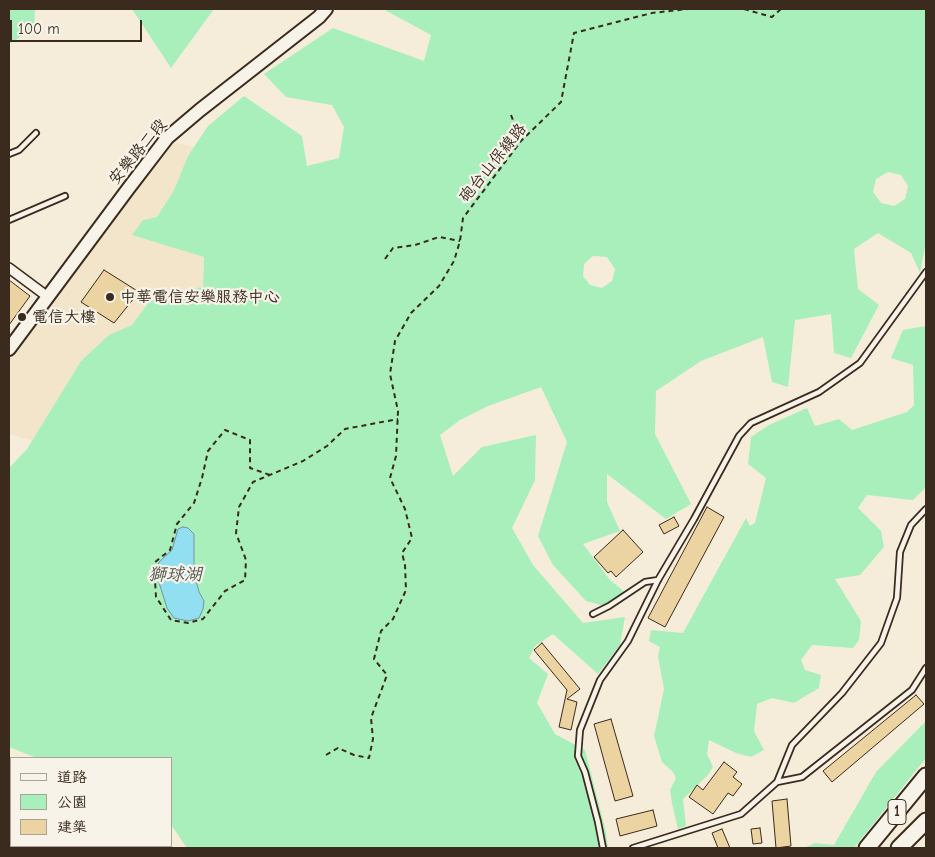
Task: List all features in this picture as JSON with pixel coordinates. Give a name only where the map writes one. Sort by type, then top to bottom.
[{"type":"highway","name":"1","points":[[876,845],[926,776]]},
{"type":"highway","name":"1","points":[[899,848],[926,821]]},
{"type":"street","name":"安樂路二段","points":[[9,350],[128,188],[168,138],[200,110],[319,17],[326,9]]},
{"type":"street","points":[[9,268],[48,297]]},
{"type":"lane","points":[[9,154],[19,150],[36,133]]},
{"type":"lane","points":[[9,220],[65,196]]},
{"type":"lane","points":[[602,848],[598,822],[585,772],[578,756],[580,730],[600,680],[628,641],[658,580],[739,436],[751,423],[819,392],[860,363],[926,272]]},
{"type":"lane","points":[[632,848],[741,814],[777,782],[792,745],[842,692],[881,643],[897,598],[900,552],[911,524],[926,509]]},
{"type":"lane","points":[[593,614],[610,606],[645,582],[658,580]]},
{"type":"lane","points":[[777,782],[802,777],[912,690],[926,668]]},
{"type":"path","name":"砲台山保線路","points":[[326,755],[338,748],[354,755],[369,758],[373,739],[371,718],[387,675],[374,659],[381,631],[393,619],[406,590],[405,565],[402,553],[412,538],[405,509],[390,478],[396,456],[398,419],[390,374],[395,341],[411,313],[439,286],[454,261],[460,241],[463,218],[521,141],[561,102],[574,33],[663,10],[688,9]]},
{"type":"path","points":[[744,9],[772,17],[781,9]]},
{"type":"path","points":[[511,115],[521,141]]},
{"type":"path","points":[[385,259],[393,248],[415,245],[439,237],[460,241]]},
{"type":"path","points":[[270,474],[250,468],[250,440],[226,430],[208,452],[194,503],[177,524],[170,550],[154,563],[156,597],[170,620],[188,623],[203,619],[225,591],[245,580],[246,560],[236,534],[239,507],[253,482],[303,461],[326,446],[345,429],[398,419]]},
{"type":"shaded area","points":[[167,141],[194,147],[188,156],[174,190],[157,217],[143,220],[204,257],[203,287],[152,298],[132,325],[109,335],[81,361],[32,441],[9,434],[9,359],[105,232],[99,228]]},
{"type":"green space","points":[[9,9],[35,9],[34,28],[9,44]]},
{"type":"green space","points":[[132,9],[214,9],[171,68]]},
{"type":"green space","points":[[383,9],[926,9],[926,242],[920,273],[911,253],[878,233],[854,249],[858,289],[879,305],[851,358],[834,353],[831,314],[795,320],[788,387],[772,382],[763,337],[701,361],[656,391],[655,434],[691,504],[666,519],[607,474],[607,502],[620,531],[583,544],[610,580],[626,593],[611,608],[586,601],[553,565],[538,536],[567,442],[541,387],[488,406],[460,420],[440,435],[453,476],[482,447],[536,435],[535,480],[512,528],[533,565],[583,623],[625,617],[620,645],[598,674],[553,634],[535,646],[529,658],[548,674],[537,703],[555,734],[585,750],[606,832],[608,848],[187,848],[172,826],[172,757],[34,757],[9,747],[9,468],[27,449],[81,361],[109,335],[132,325],[152,298],[203,287],[204,257],[132,235],[143,220],[157,217],[174,190],[188,156],[208,126],[244,96],[302,136],[307,166],[339,158],[344,127],[332,105],[286,97],[264,74],[333,28],[424,61],[431,35]],"holes":[[[888,172],[901,175],[908,186],[905,199],[894,206],[881,203],[873,192],[876,179]],[[593,256],[607,257],[615,269],[612,281],[602,288],[590,285],[583,276],[584,264]],[[194,534],[194,572],[199,592],[204,601],[159,562]]]},
{"type":"green space","points":[[926,326],[926,487],[913,500],[867,495],[858,508],[881,531],[884,547],[860,575],[835,579],[861,621],[859,640],[853,648],[812,645],[801,660],[805,670],[821,675],[819,688],[794,703],[772,698],[757,704],[754,731],[764,750],[751,757],[736,753],[709,740],[707,754],[713,767],[708,775],[683,799],[686,826],[678,829],[670,790],[676,778],[673,772],[662,762],[654,736],[664,689],[658,656],[660,647],[649,641],[651,630],[683,633],[746,518],[750,526],[755,523],[766,478],[748,464],[751,437],[769,425],[807,408],[815,426],[839,419],[852,430],[907,412],[914,405],[913,365],[891,358],[903,330]]},
{"type":"green space","points":[[926,721],[926,758],[854,848],[804,848],[815,843],[834,845],[876,772]]},
{"type":"water","name":"獅球湖","points":[[188,528],[194,534],[194,572],[199,592],[204,601],[199,618],[188,621],[174,618],[167,608],[156,573],[159,562],[172,550],[178,529]]},
{"type":"building","name":"中華電信安樂服務中心","points":[[104,270],[139,292],[114,323],[81,302]]},
{"type":"building","points":[[9,280],[30,296],[9,325]]},
{"type":"building","points":[[707,507],[724,517],[665,627],[648,618]]},
{"type":"building","points":[[674,517],[679,526],[664,534],[659,525]]},
{"type":"building","points":[[623,530],[643,552],[616,577],[611,571],[608,573],[594,557]]},
{"type":"building","points":[[542,643],[580,689],[567,699],[577,702],[571,730],[559,727],[567,690],[534,650]]},
{"type":"building","points":[[916,695],[924,704],[832,782],[823,771]]},
{"type":"building","points":[[611,719],[633,796],[615,801],[594,724]]},
{"type":"building","points":[[724,762],[737,772],[733,777],[742,784],[733,796],[728,793],[713,814],[689,797],[697,785],[703,790]]},
{"type":"building","points":[[787,799],[791,846],[776,848],[772,801]]},
{"type":"building","points":[[653,810],[657,826],[620,836],[616,819]]},
{"type":"building","points":[[760,828],[762,843],[753,844],[751,829]]},
{"type":"building","points":[[722,829],[730,848],[718,848],[712,833]]},
{"type":"place","name":"中華電信安樂服務中心","points":[[110,297]]},
{"type":"place","name":"電信大樓","points":[[22,317]]}]
